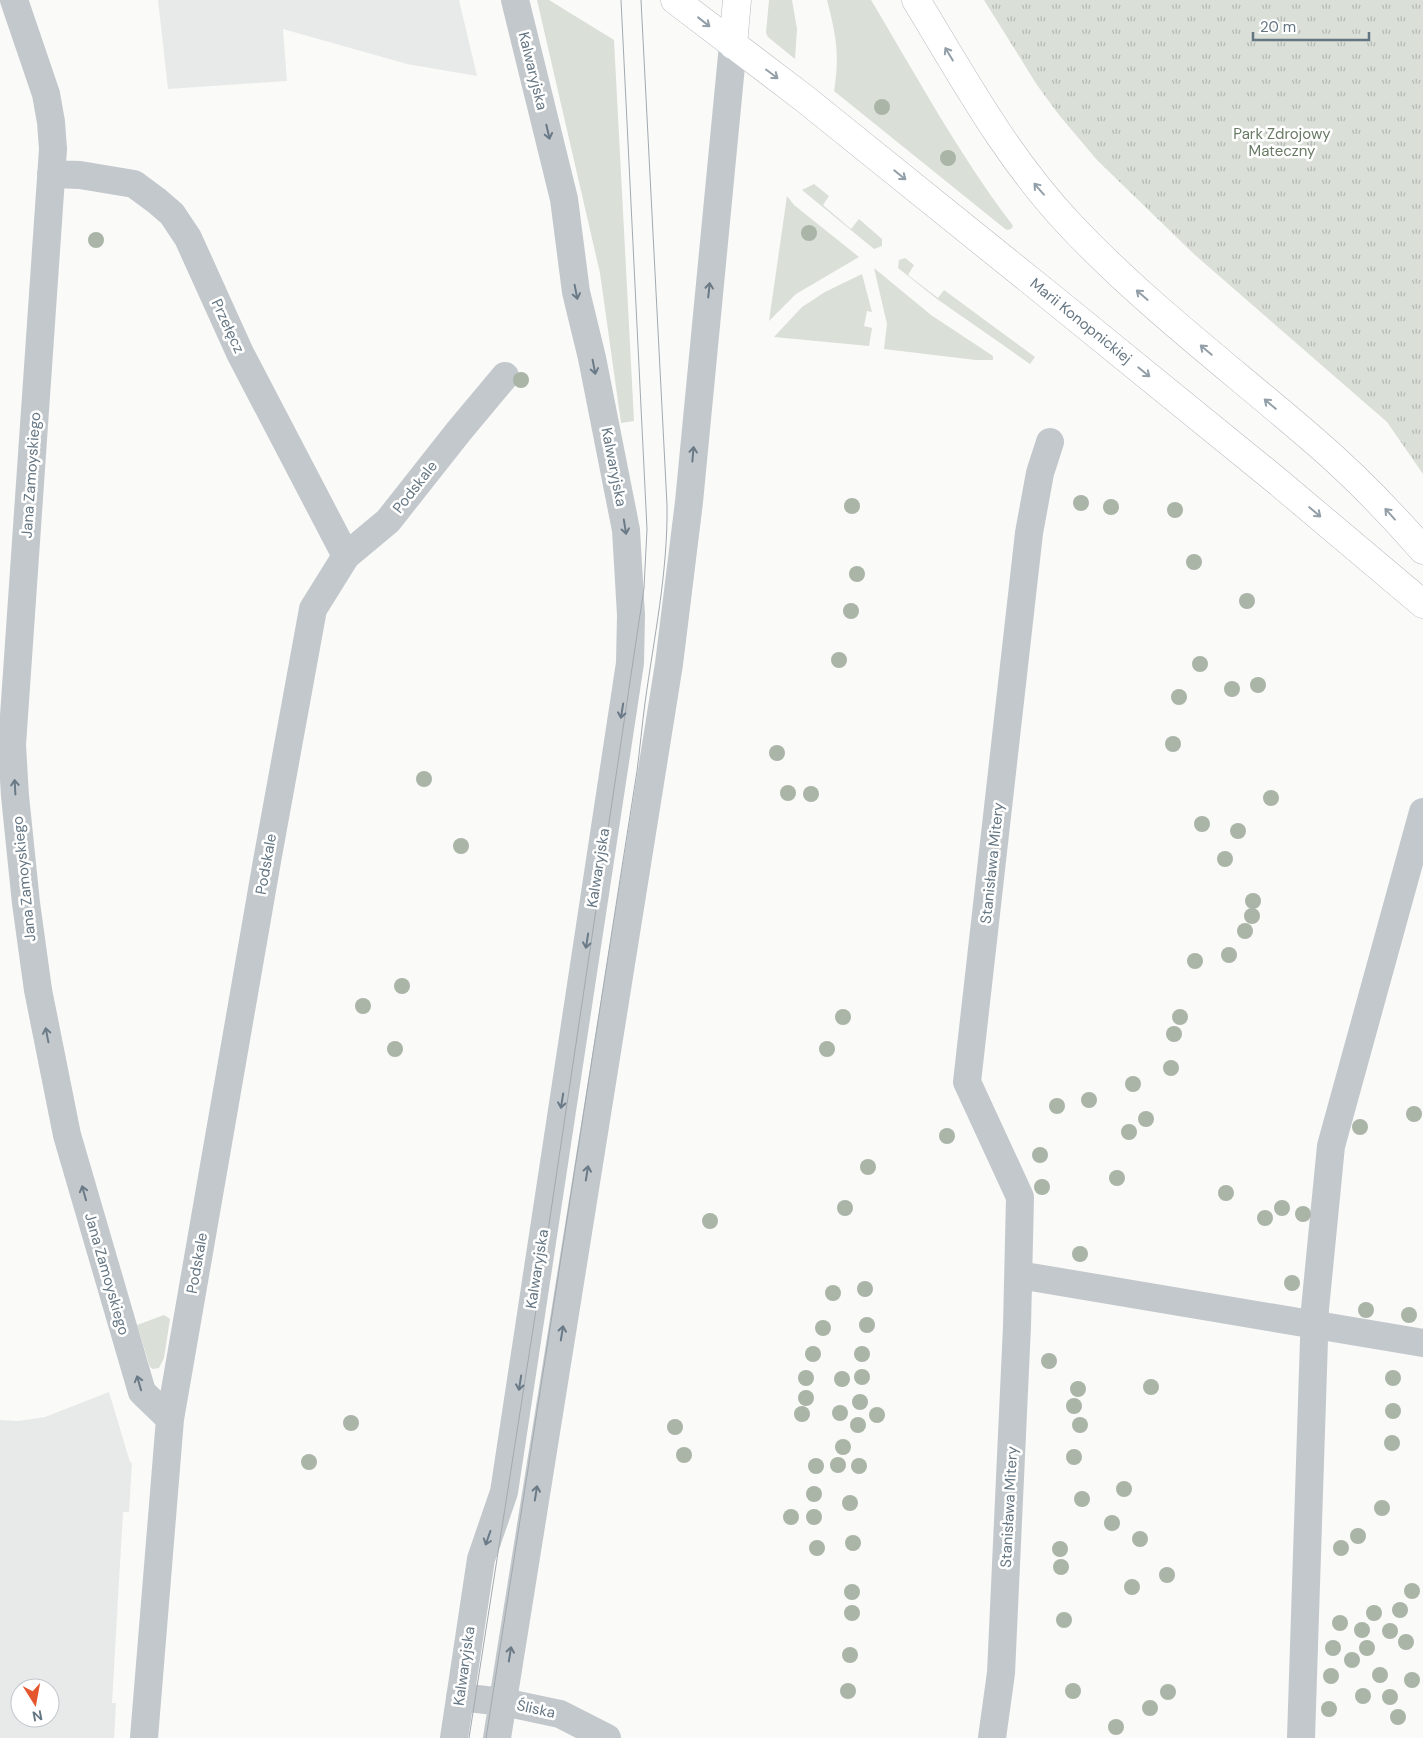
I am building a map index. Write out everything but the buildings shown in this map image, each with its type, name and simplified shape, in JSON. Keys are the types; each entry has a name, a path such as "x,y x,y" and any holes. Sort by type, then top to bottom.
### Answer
{"main road":[{"name":"Marii Konopnickiej","path":"676,0 805,99 1052,298 1270,475 1423,604"},
{"path":"733,45 737,0"},
{"path":"916,0 993,128 1032,181 1071,226 1131,286 1312,439 1385,507 1423,550"}],"street":[{"name":"Jana Zamoyskiego","path":"14,0 46,94 53,149 12,745 15,796 26,903 38,990 66,1135 142,1392 170,1419"},
{"name":"Kalwaryjska","path":"454,1738 481,1559 504,1492 630,663 631,615 626,530 592,358 576,292 564,199 515,0"},
{"path":"497,1738 669,664 689,502 733,45"},
{"name":"Przełęcz","path":"51,174 80,175 134,184 158,201 172,214 188,238 240,354 346,556"},
{"name":"Podskale","path":"170,1419 313,609 346,556 388,521 458,431 505,376"},
{"name":"Stanisława Mitery","path":"992,1738 1001,1673 1019,1275 1020,1197 967,1082 1029,533 1040,472 1050,442"},
{"path":"1301,1738 1314,1324 1331,1146 1423,812"},
{"path":"1019,1275 1423,1343"},
{"path":"144,1738 170,1419"},
{"name":"Śliska","path":"460,1696 502,1702 560,1714 607,1738"}],"shaded area":[{"path":"158,0 459,0 477,76 407,64 283,29 287,81 168,89"},
{"path":"109,1392 130,1462 132,1463 129,1512 123,1512 112,1703 116,1703 114,1738 0,1738 0,1420 18,1421 45,1417"}],"green space":[{"path":"537,0 549,0 614,40 634,421 621,423 600,273"},
{"path":"769,0 792,0 797,29 795,59 768,37 766,33"},
{"path":"827,0 871,0 955,141 1013,226 1011,229 1007,230 1004,228 834,91 837,55 833,24"},
{"name":"Park Zdrojowy Mateczny","path":"984,0 1423,0 1423,474 1387,422 1195,255 1097,160 1059,115 1037,85"},
{"path":"814,184 829,196 823,205 851,229 859,219 882,239 882,246 874,249 802,190"},
{"path":"787,196 794,205 859,257 796,294 769,321"},
{"path":"905,258 914,265 908,275 938,298 944,290 1035,357 1030,364 937,299 898,268 899,260"},
{"path":"874,268 931,315 993,356 993,360 976,360 884,349 887,324"},
{"path":"862,274 872,312 867,311 864,326 872,328 869,346 774,337 802,307 825,292"},
{"path":"164,1315 170,1319 164,1358 159,1368 153,1369 150,1367 137,1325"}],"tram line":[{"path":"469,1738 541,1278 644,588 647,529 621,0"},
{"path":"486,1738 637,771 665,555 667,505 641,0"}]}
